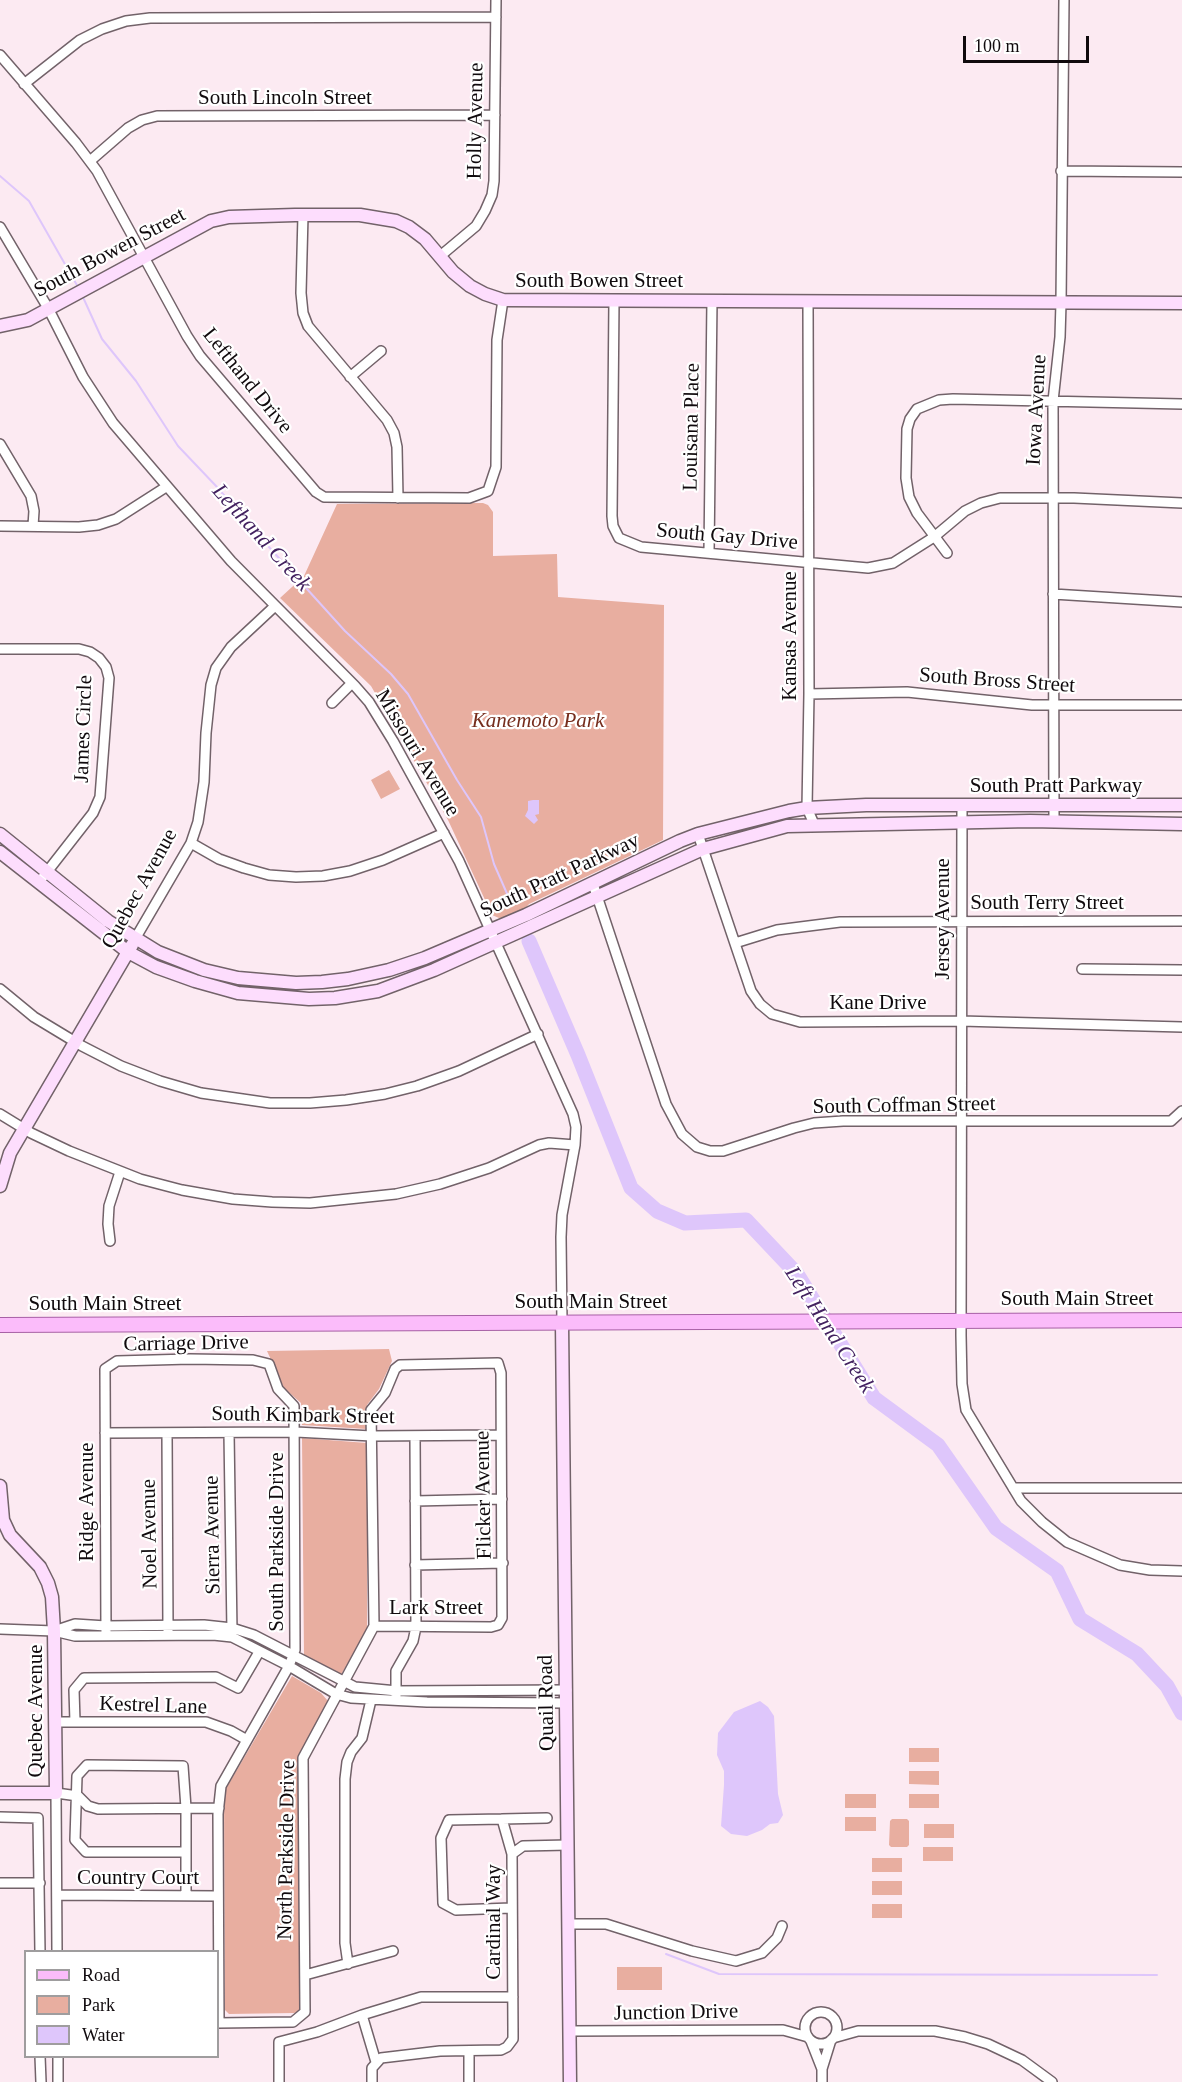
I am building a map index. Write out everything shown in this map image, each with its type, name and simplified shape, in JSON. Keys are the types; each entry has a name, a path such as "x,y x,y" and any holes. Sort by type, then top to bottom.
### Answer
{"main road":[{"name":"South Main Street","path":"0,1325 1182,1320"}],"street":[{"name":"Holly Avenue","path":"440,257 476,226 492,195 496,0"},
{"name":"Iowa Avenue","path":"1054,821 1053,401 1060,337 1064,0"},
{"path":"24,84 80,40 126,21 150,18 496,17"},
{"name":"Lefthand Drive","path":"0,55 90,161 186,336 200,356 316,492 328,497 469,498 488,491 496,467 497,340 503,300"},
{"name":"South Lincoln Street","path":"90,161 128,128 142,120 157,116 495,115"},
{"path":"1061,171 1182,172"},
{"path":"303,215 301,293 303,313 308,327 387,420 394,433 397,447 398,498"},
{"name":"South Bowen Street","path":"0,326 28,320 211,221 229,217 303,215 360,216 396,221 425,239 453,272 470,285 485,294 503,300 1182,303"},
{"name":"Missouri Avenue","path":"0,227 48,308 97,401 166,487 231,561 369,702 459,861 538,1034 573,1114 576,1127 575,1145 562,1215 562,1323"},
{"name":"South Gay Drive","path":"614,300 613,526 619,538 641,547 868,568 893,563 934,537 965,511 981,503 1000,498 1182,503"},
{"name":"Louisana Place","path":"709,553 712,300"},
{"name":"Kansas Avenue","path":"808,302 807,808 814,824"},
{"path":"350,377 381,351"},
{"path":"947,553 917,513 909,496 906,478 907,429 910,418 917,409 939,400 1182,404"},
{"path":"0,444 31,496 34,511 33,526"},
{"path":"0,526 98,525 116,519 166,487"},
{"path":"1053,594 1182,602"},
{"name":"Quebec Avenue","path":"0,1186 10,1153 23,1129 191,843 202,802 211,685 216,668 231,647 275,606"},
{"name":"James Circle","path":"0,649 79,649 99,658 106,667 109,678 100,796 93,813 39,884"},
{"path":"332,703 352,683"},
{"name":"South Bross Street","path":"809,694 907,692 1000,703 1053,706 1182,705"},
{"name":"South Pratt Parkway","path":"0,834 108,921 158,952 204,970 238,978 296,983 322,982 389,970 425,958 526,915 699,834 756,818 807,808 866,805 1182,806"},
{"name":"Jersey Avenue","path":"962,805 961,1320 962,1384 966,1410 1021,1501 1068,1543 1119,1565 1149,1570 1182,1571"},
{"name":"South Pratt Parkway","path":"0,852 128,952 166,971 238,993 309,999 335,998 378,991 434,970 703,849 787,826 1054,821 1182,824"},
{"path":"191,843 219,859 244,868 278,875 323,876 350,871 383,860 444,833"},
{"name":"Kane Drive","path":"699,834 752,991 760,1004 772,1014 800,1022 961,1021 1182,1027"},
{"name":"South Coffman Street","path":"592,884 666,1104 682,1134 697,1147 710,1151 723,1151 814,1124 843,1121 1171,1121 1182,1111"},
{"name":"South Terry Street","path":"735,943 777,930 816,924 962,921 1182,921"},
{"path":"1082,969 1182,970"},
{"path":"0,989 34,1017 121,1066 160,1082 201,1093 270,1102 310,1103 375,1096 417,1086 459,1071 538,1034"},
{"path":"0,1114 23,1129 120,1172 182,1190 272,1202 310,1203 396,1194 440,1184 489,1168 539,1145 549,1143 575,1145"},
{"path":"110,1241 109,1206 120,1172"},
{"name":"Quail Road","path":"562,1323 570,2082"},
{"name":"Carriage Drive","path":"105,1369 117,1361 252,1360 269,1364"},
{"name":"Flicker Avenue","path":"372,1436 371,1410 385,1393 395,1369 400,1365 498,1363 501,1373 503,1563 502,1618 498,1625"},
{"name":"South Parkside Drive","path":"269,1364 278,1389 294,1406 296,1432 294,1656"},
{"name":"Ridge Avenue","path":"105,1369 106,1631"},
{"name":"South Kimbark Street","path":"105,1433 296,1432 372,1436 500,1435"},
{"name":"Noel Avenue","path":"167,1433 168,1630"},
{"name":"Sierra Avenue","path":"229,1433 232,1632"},
{"path":"372,1436 374,1626"},
{"path":"396,1696 396,1671 413,1641 416,1627 415,1436"},
{"name":"Quebec Avenue","path":"0,1486 3,1520 10,1535 40,1567 52,1597 57,1950"},
{"path":"1013,1488 1182,1488"},
{"path":"415,1501 502,1499"},
{"path":"415,1565 503,1563"},
{"name":"Lark Street","path":"374,1626 492,1627 498,1625"},
{"name":"North Parkside Drive","path":"219,2023 293,2022 304,2012 303,1758 374,1626"},
{"path":"0,1629 54,1630 75,1636 106,1631 168,1630 213,1635 232,1632 254,1635 342,1682 396,1696 469,1702 567,1696"},
{"path":"232,1632 259,1652 336,1694 371,1700 470,1691 567,1696"},
{"path":"75,1722 74,1690 84,1678 216,1677 238,1688 259,1652"},
{"path":"218,1950 220,1786 294,1656"},
{"path":"469,1702 470,1691"},
{"path":"348,1964 345,1943 346,1762 362,1738 371,1700"},
{"name":"Kestrel Lane","path":"55,1722 181,1720 206,1722 231,1731 247,1740"},
{"path":"185,1852 86,1852 75,1840 77,1776 87,1765 183,1766 186,1808 186,1896"},
{"path":"0,1793 56,1793 78,1796 88,1806 98,1809 219,1808"},
{"path":"0,1817 38,1818 40,1950"},
{"path":"511,1908 456,1910 442,1903 441,1838 449,1820 547,1818"},
{"path":"502,1819 512,1854"},
{"name":"Cardinal Way","path":"468,2051 501,2050 507,2047 513,2039 512,1854 523,1846 568,1845"},
{"path":"0,1883 40,1883"},
{"name":"Country Court","path":"57,1895 218,1896"},
{"path":"568,1924 606,1924 692,1951 736,1961 762,1953 777,1938 782,1926"},
{"path":"304,1975 393,1951"},
{"path":"279,2082 279,2042 317,2032 421,1997 513,1997"},
{"path":"822,2068 806,2032 807,2021 810,2017 820,2012 858,2031"},
{"path":"362,2015 376,2061"},
{"path":"822,2082 822,2068 837,2029 834,2019"},
{"name":"Junction Drive","path":"783,2030 807,2021"},
{"name":"Junction Drive","path":"570,2031 783,2030 810,2039"},
{"path":"810,2039 821,2044 858,2031 935,2031 988,2044 1022,2060 1052,2082"},
{"path":"372,2082 372,2068 381,2058 468,2051 468,2082"},
{"path":"40,2058 41,2082"},
{"path":"58,2058 58,2082"}],"green space":[{"name":"Kanemoto Park","path":"483,503 488,505 493,512 493,556 557,554 558,597 664,605 663,840 529,904 524,910 510,917 499,918 492,915 448,820 371,686 280,598 304,576 337,504"},
{"path":"389,770 400,789 381,799 371,780"},
{"path":"389,1349 392,1361 379,1389 367,1405 367,1429 302,1425 301,1403 284,1388 267,1351"},
{"path":"302,1438 367,1443 367,1633 340,1676 304,1656"},
{"path":"292,1676 321,1693 328,1701 303,1748 300,1760 301,2007 299,2012 294,2013 229,2014 225,2010 224,1792"},
{"path":"909,1748 939,1748 939,1762 909,1762"},
{"path":"909,1771 939,1771 939,1785 909,1784"},
{"path":"845,1794 876,1794 876,1808 845,1808"},
{"path":"909,1794 939,1794 939,1808 909,1808"},
{"path":"845,1817 876,1817 876,1831 845,1831"},
{"path":"892,1819 909,1821 909,1845 907,1847 889,1845"},
{"path":"924,1824 954,1824 954,1838 924,1838"},
{"path":"923,1847 953,1847 953,1861 923,1861"},
{"path":"872,1858 902,1858 902,1872 872,1872"},
{"path":"872,1881 902,1881 902,1895 872,1895"},
{"path":"872,1904 902,1904 902,1918 872,1918"},
{"path":"617,1967 662,1967 662,1990 617,1990"}],"water":[{"path":"539,800 539,814 535,815 538,820 534,824 525,816 528,801"},
{"path":"760,1701 774,1716 778,1794 783,1815 778,1823 770,1824 747,1836 731,1834 721,1826 724,1771 717,1755 718,1733 734,1712"}],"waterway":[{"name":"Lefthand Creek","path":"0,176 29,201 78,287"},
{"name":"Lefthand Creek","path":"82,295 102,339 136,381 178,446 345,631 391,674 408,694 481,817 494,864 512,905"},
{"name":"Left Hand Creek","path":"529,941 631,1188 657,1211 685,1223 746,1220 797,1274 874,1398 938,1445 996,1528 1057,1571 1080,1619 1137,1654 1167,1686 1182,1713"},
{"path":"666,1954 719,1974 1157,1975"}]}
